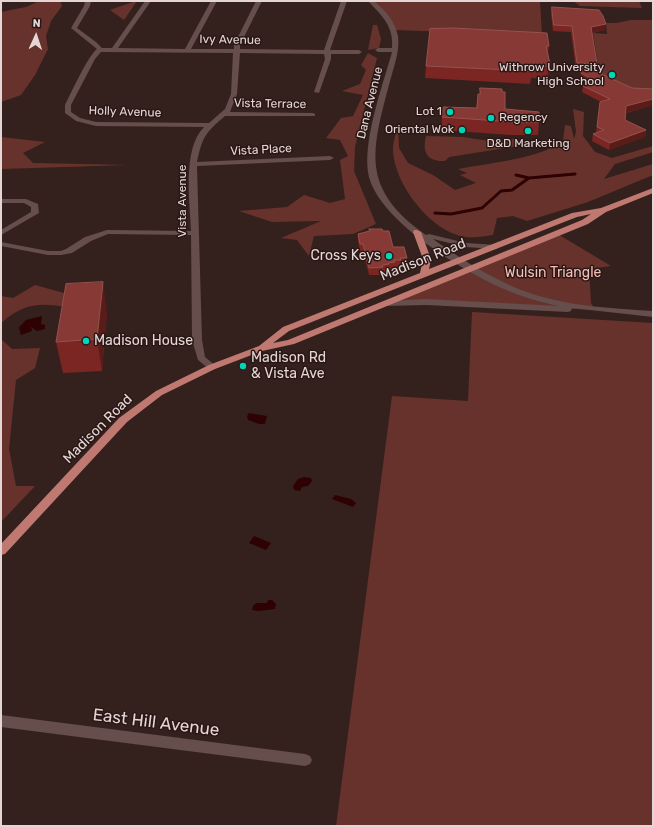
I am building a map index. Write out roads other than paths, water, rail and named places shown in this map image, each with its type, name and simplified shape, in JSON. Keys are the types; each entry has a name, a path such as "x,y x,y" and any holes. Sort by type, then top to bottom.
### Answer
{"main road":[{"name":"Madison Road","path":"259,349 286,329 556,222 575,215 603,210 653,190"},
{"name":"Madison Road","path":"1,551 135,410 174,384 212,367 259,349 291,342 473,269 585,222 603,210"},
{"path":"417,232 427,259 424,275"},
{"path":"357,316 400,290 458,267 459,261"}],"street":[{"path":"88,1 87,6 74,28 84,37 92,41 100,50"},
{"path":"114,50 148,1"},
{"path":"187,50 214,1"},
{"path":"225,114 234,94 237,45 259,1"},
{"name":"Dana Avenue","path":"371,1 387,15 391,22 395,36 395,50 371,150 373,175 384,199 403,220 417,232 473,269 520,292 595,310"},
{"path":"318,92 328,59 327,48 344,2 351,3"},
{"name":"Ivy Avenue","path":"100,50 359,52"},
{"name":"Holly Avenue","path":"100,50 96,52 68,105 68,113 73,118 96,124 209,125"},
{"path":"378,50 395,50"},
{"name":"Vista Avenue","path":"212,367 201,358 199,352 194,233 193,164 197,145 209,125 225,114"},
{"name":"Vista Terrace","path":"225,114 313,115"},
{"name":"Vista Place","path":"193,164 330,158"},
{"path":"1,201 26,201 35,206 35,213 1,233"},
{"path":"1,244 48,253 61,253 69,251 88,238 107,232 194,233"},
{"path":"417,232 444,241 466,245 494,247"},
{"path":"386,304 426,302 653,314"},
{"name":"East Hill Avenue","path":"1,721 305,760"}],"waterway":[{"path":"529,178 575,174"},
{"path":"516,175 529,178"},
{"path":"435,213 451,214 482,208 501,191 512,190 529,178"}],"place":[{"name":"Withrow University High School","path":"612,75"},
{"name":"Lot 1","path":"450,112"},
{"name":"Regency","path":"491,118"},
{"name":"Oriental Wok","path":"462,130"},
{"name":"D&D Marketing","path":"528,131"},
{"name":"Cross Keys","path":"389,256"},
{"name":"Madison House","path":"86,341"},
{"name":"Madison Rd & Vista Ave","path":"243,366"}],"park label":[{"name":"Wulsin Triangle","path":"553,273"}]}
